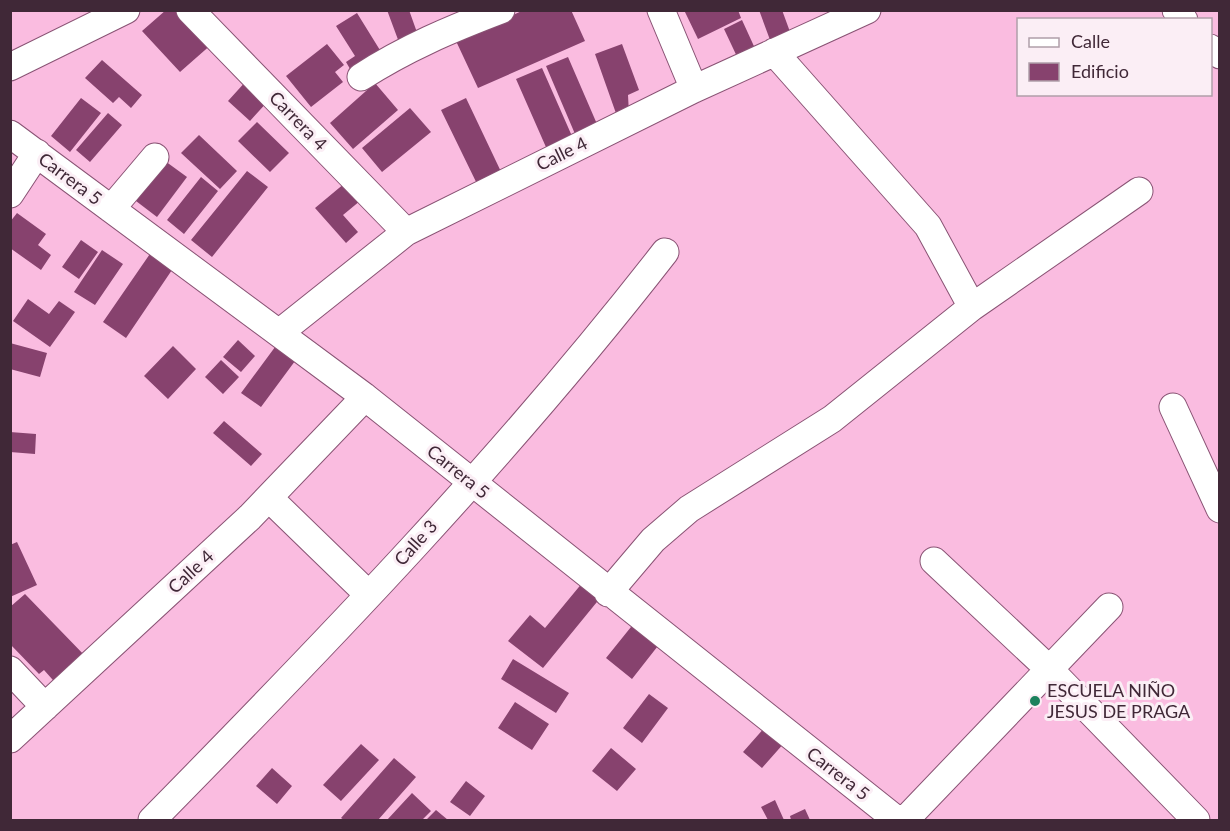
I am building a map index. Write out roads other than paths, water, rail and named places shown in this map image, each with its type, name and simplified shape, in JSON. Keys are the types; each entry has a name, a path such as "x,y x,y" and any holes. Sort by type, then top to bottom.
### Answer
{"street":[{"path":"10,67 126,10"},
{"name":"Carrera 4","path":"190,10 406,232"},
{"path":"361,77 432,36 501,10"},
{"path":"661,10 694,89"},
{"name":"Calle 4","path":"279,333 406,232 694,89 867,10"},
{"path":"774,52 928,226 972,307"},
{"name":"Carrera 5","path":"10,134 365,398 897,820"},
{"path":"10,194 37,153"},
{"path":"111,209 155,157"},
{"path":"608,593 653,540 689,509 832,419 972,307 1139,191"},
{"name":"Calle 3","path":"152,820 324,645 471,483 594,343 665,252"},
{"name":"Calle 4","path":"10,739 269,498 365,398"},
{"path":"1173,407 1220,509"},
{"path":"269,498 369,595"},
{"path":"934,561 1049,669 1196,820"},
{"path":"905,820 1109,607"},
{"path":"10,670 45,707"}],"place":[{"name":"ESCUELA NIÑO JESUS DE PRAGA","path":"1035,701"}]}
